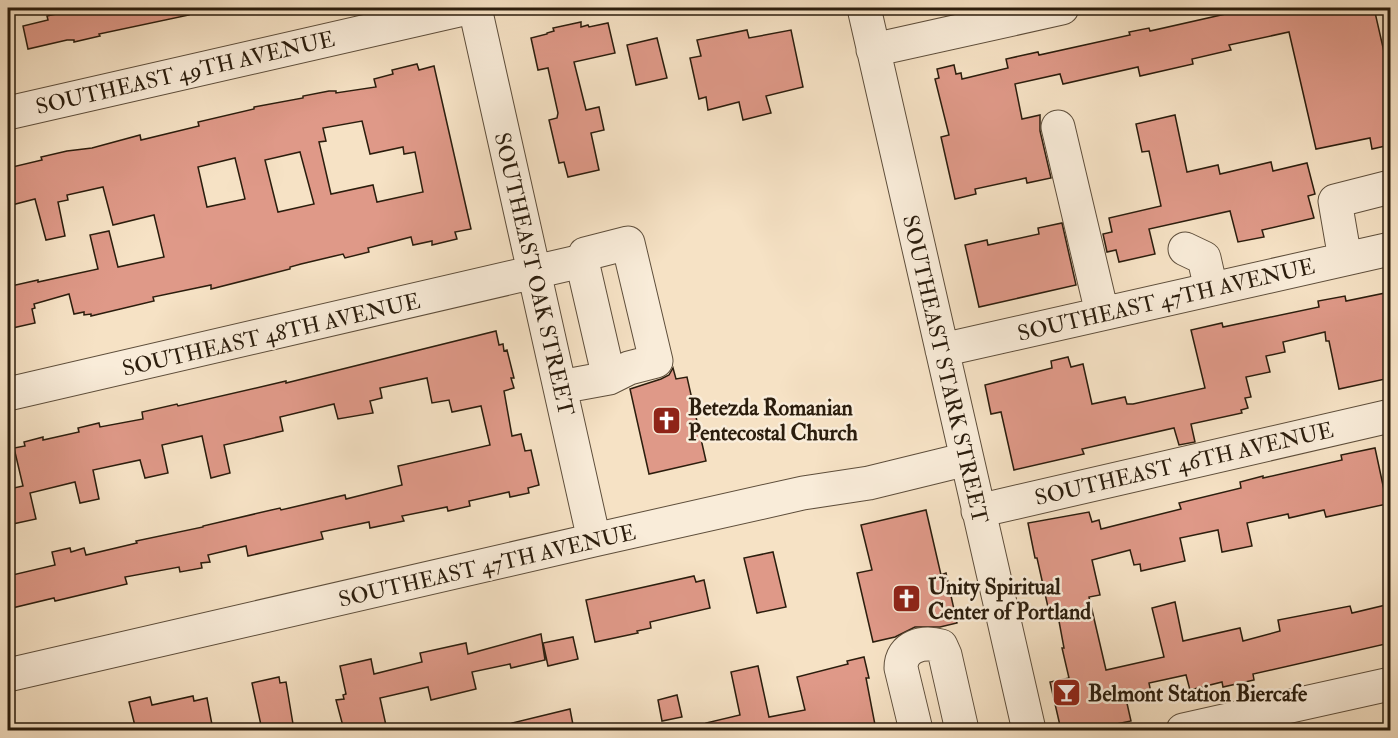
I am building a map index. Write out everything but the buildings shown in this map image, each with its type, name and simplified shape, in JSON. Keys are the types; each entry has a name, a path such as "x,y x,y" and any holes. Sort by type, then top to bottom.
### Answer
{"street":[{"name":"SOUTHEAST 49TH AVENUE","path":"8,113 468,8"},
{"name":"SOUTHEAST OAK STREET","path":"475,8 594,540"},
{"name":"SOUTHEAST STARK STREET","path":"864,8 1029,730"},
{"path":"873,50 1062,8"},
{"path":"1058,127 1102,313"},
{"path":"1345,259 1335,201 1390,187"},
{"name":"SOUTHEAST 48TH AVENUE","path":"8,394 535,273 582,261 585,254 628,243 656,361 629,368 609,378"},
{"path":"1185,249 1204,258 1211,289"},
{"name":"SOUTHEAST 47TH AVENUE","path":"942,350 1390,249"},
{"path":"560,387 609,378 582,261"},
{"name":"SOUTHEAST 46TH AVENUE","path":"978,511 1390,416"},
{"name":"SOUTHEAST 47TH AVENUE","path":"8,675 594,540 803,493 869,483 967,459"},
{"path":"916,730 901,668 901,659 910,648 931,643 941,646 945,655 962,730"},
{"path":"1183,730 1299,718 1390,684"}],"place":[{"name":"Betezda Romanian Pentecostal Church","path":"667,420"},
{"name":"Unity Spiritual Center of Portland","path":"907,599"},
{"name":"Belmont Station Biercafe","path":"1067,693"}]}
